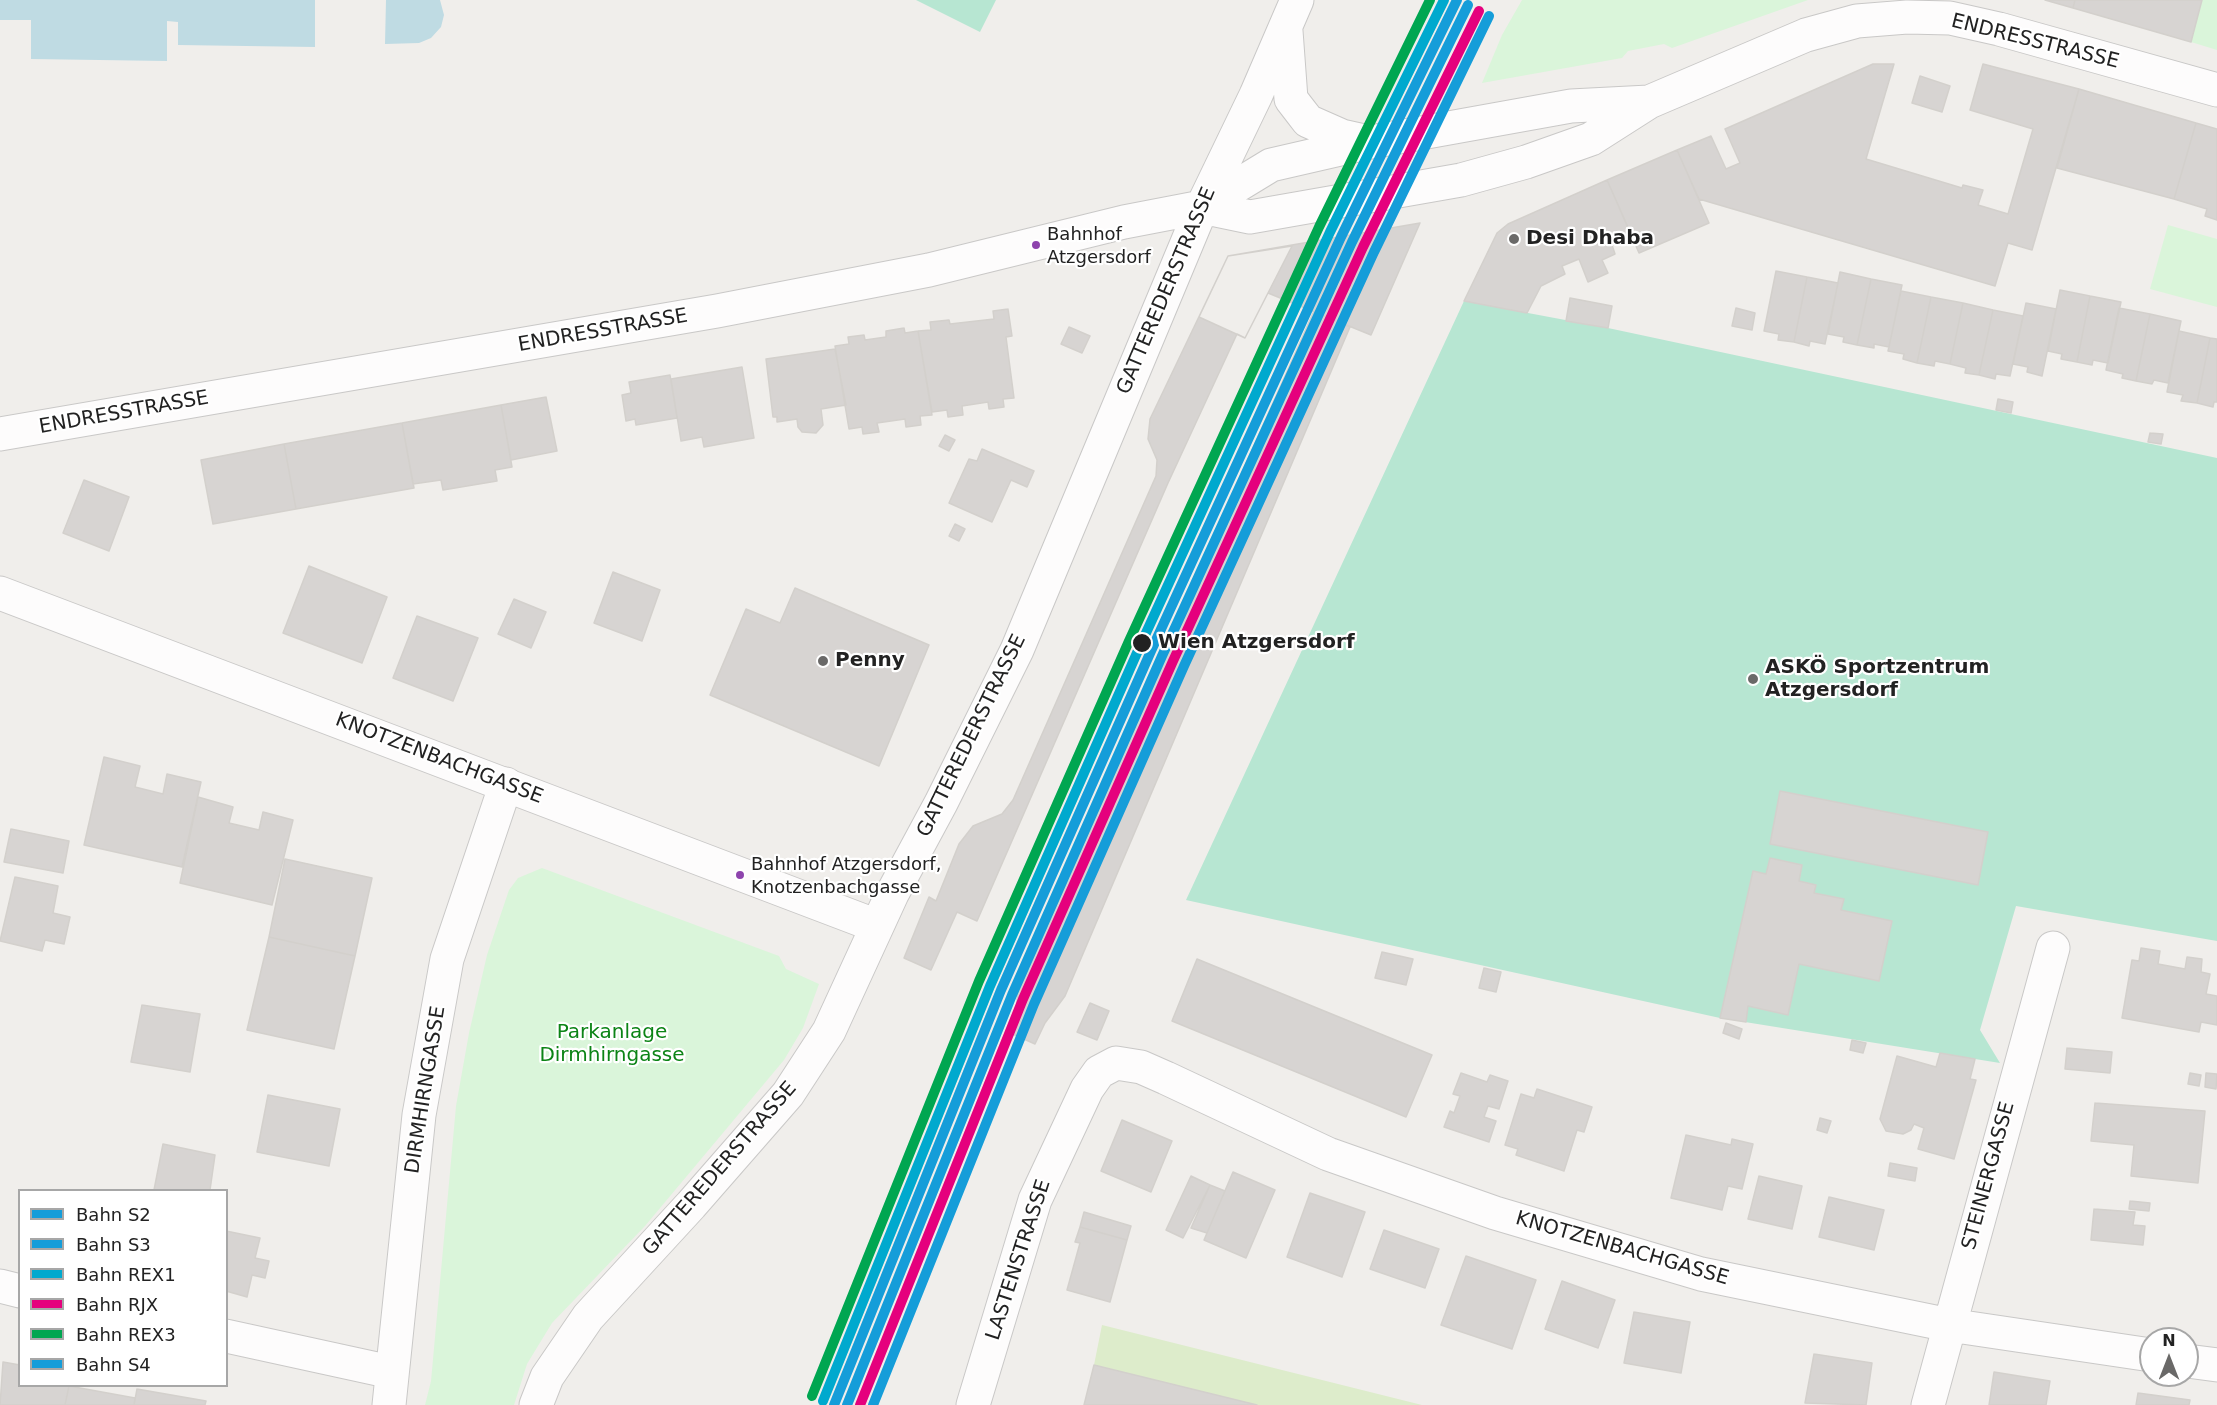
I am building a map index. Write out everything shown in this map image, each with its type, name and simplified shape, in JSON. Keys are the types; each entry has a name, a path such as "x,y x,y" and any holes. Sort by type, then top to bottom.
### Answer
{"street":[{"path":"1292,13 1291,99 1308,121 1342,136 1371,142"},
{"name":"GATTEREDERSTRASSE","path":"536,1405 547,1377 588,1317 691,1205 788,1094 829,1030 877,926 1017,650 1202,207 1292,13"},
{"name":"ENDRESSTRASSE","path":"1202,207 1250,217 1461,180 1526,162 1591,139 1649,102 1806,35 1857,21 1907,17 1950,18 1999,29 2217,90"},
{"name":"ENDRESSTRASSE","path":"0,434 717,311 929,270 1124,222 1202,207 1271,165 1371,142 1571,106 1649,102"},
{"name":"KNOTZENBACHGASSE","path":"0,593 877,926"},
{"name":"DIRMHIRNGASSE","path":"389,1405 419,1115 447,959 506,784"},
{"name":"STEINERGASSE","path":"1928,1405 2053,948"},
{"name":"KNOTZENBACHGASSE","path":"1116,1063 1141,1067 1328,1154 1495,1213 1701,1274 1949,1325 2139,1353"},
{"name":"LASTENSTRASSE","path":"973,1405 1035,1200 1087,1089 1099,1072 1116,1063"},
{"path":"0,1286 18,1290"},
{"path":"228,1336 391,1372"},
{"path":"2199,1363 2217,1365"}],"green space":[{"path":"916,0 996,0 980,32"},
{"path":"1522,0 1808,0 1672,48 1664,44 1628,51 1622,58 1482,83 1502,35"},
{"path":"2202,0 2217,0 2217,50 2191,42"},
{"path":"2168,225 2217,239 2217,307 2150,289"},
{"name":"ASKÖ Sportzentrum Atzgersdorf","path":"1464,301 1608,328 2217,458 2217,941 2016,906 1980,1030 2000,1063 1720,1018 1186,900"},
{"name":"Parkanlage Dirmhirngasse","path":"542,868 779,956 786,969 819,984 803,1028 784,1060 645,1226 552,1323 527,1364 514,1405 425,1405 431,1381 456,1106 469,1033 487,955 509,890 518,878"},
{"path":"1102,1325 1422,1405 1257,1405 1094,1365"}],"water":[{"path":"0,0 315,0 315,47 178,45 178,22 167,21 167,61 31,59 31,20 0,20"},
{"path":"386,0 440,0 444,15 441,27 431,38 419,43 385,44"}],"building":[{"path":"2045,0 2075,0 2073,8"},
{"path":"2075,0 2202,0 2191,42 2073,8"},
{"path":"1873,64 1894,64 1866,159 1962,188 1963,185 1983,190 1978,205 2008,214 2033,129 1970,110 1983,64 2079,89 2032,250 2008,243 1995,286 1699,199 1677,150 1711,136 1726,169 1740,163 1725,129"},
{"path":"1920,76 1950,86 1942,112 1912,103"},
{"path":"2079,89 2196,123 2174,199 2057,168"},
{"path":"2196,123 2217,129 2217,220 2205,216 2207,209 2174,199"},
{"path":"1677,150 1709,223 1639,253 1607,180"},
{"path":"1607,180 1632,236 1612,245 1615,254 1602,260 1608,273 1588,282 1579,259 1562,266 1565,274 1541,286 1527,313 1464,301 1497,233 1508,224"},
{"path":"1420,223 1371,335 1268,293 1245,338 1199,317 1228,256"},
{"path":"1292,246 1245,338 1237,334 1168,483 977,921 957,912 931,970 904,958 929,897 936,901 959,844 973,826 1002,814 1013,800 1156,476 1157,460 1148,439 1150,419 1228,256"},
{"path":"1776,271 1807,277 1794,342 1778,340 1779,334 1764,331"},
{"path":"1840,272 1871,279 1857,345 1843,342 1844,337 1828,334"},
{"path":"1807,277 1838,283 1825,344 1810,341 1809,346 1794,342"},
{"path":"1871,279 1902,285 1889,347 1874,344 1874,348 1857,345"},
{"path":"2060,290 2090,296 2077,362 2061,359 2062,354 2048,351"},
{"path":"1901,291 1931,297 1917,363 1903,359 1904,354 1888,351"},
{"path":"2090,296 2121,302 2108,363 2093,360 2092,365 2077,362"},
{"path":"1931,297 1963,303 1950,364 1935,361 1934,366 1917,363"},
{"path":"1570,298 1612,306 1608,328 1566,321"},
{"path":"1963,303 1993,310 1979,375 1965,373 1966,368 1950,364"},
{"path":"2026,303 2056,309 2042,376 2027,372 2028,367 2013,364"},
{"path":"1736,308 1755,313 1752,330 1732,326"},
{"path":"2119,308 2150,314 2136,381 2122,378 2123,374 2106,370"},
{"path":"1008,309 1012,336 1006,337 1014,398 1003,399 1004,407 989,409 988,402 962,406 963,415 948,417 947,410 932,412 918,331 931,330 930,322 949,320 950,324 994,319 993,311"},
{"path":"1993,310 2023,316 2010,376 1996,374 1995,379 1979,375"},
{"path":"1314,311 1350,327 1065,996 1045,1023 1035,1044 1008,1032 1016,1014 1019,972"},
{"path":"2150,314 2181,321 2168,383 2154,380 2152,384 2136,381"},
{"path":"1069,327 1090,336 1082,353 1061,344"},
{"path":"904,328 905,333 918,331 932,415 920,416 921,425 906,427 905,419 877,423 879,432 863,434 862,427 849,429 835,346 849,344 848,337 864,335 865,340 886,337 886,331"},
{"path":"2179,331 2210,338 2197,403 2181,401 2183,395 2167,392"},
{"path":"2210,338 2217,339 2217,402 2214,402 2213,407 2197,403"},
{"path":"835,349 846,405 821,409 823,425 816,433 802,432 798,427 797,419 777,422 777,417 773,417 766,359"},
{"path":"742,367 754,438 704,447 702,437 681,441 671,379"},
{"path":"670,375 677,418 636,425 635,419 626,421 622,395 631,393 629,382"},
{"path":"546,397 557,451 511,460 501,405"},
{"path":"1998,399 2013,402 2011,413 1996,410"},
{"path":"501,405 512,467 495,470 497,481 443,490 441,480 413,484 402,423"},
{"path":"402,423 414,488 296,509 284,444"},
{"path":"2150,433 2163,434 2161,444 2148,442"},
{"path":"945,435 955,440 949,451 939,446"},
{"path":"284,444 296,509 213,524 201,460"},
{"path":"982,449 1034,471 1027,487 1011,480 992,522 949,503 969,459 977,461"},
{"path":"84,480 129,497 109,551 63,533"},
{"path":"955,524 965,529 959,541 949,536"},
{"path":"309,566 387,597 362,663 283,633"},
{"path":"613,572 660,590 642,641 594,623"},
{"name":"Penny","path":"795,588 929,645 879,766 710,695 746,609 780,623"},
{"path":"514,599 546,612 531,648 498,634"},
{"path":"417,616 478,638 453,701 393,678"},
{"path":"104,757 140,766 135,787 163,794 167,774 201,782 182,867 84,845"},
{"path":"1780,791 1988,832 1978,885 1770,844"},
{"path":"198,797 233,807 229,823 259,830 263,812 293,820 272,905 180,883"},
{"path":"11,829 69,841 63,873 4,862"},
{"path":"1770,858 1802,865 1799,881 1816,885 1814,893 1844,899 1841,910 1892,921 1879,981 1799,964 1788,1015 1748,1006 1746,1022 1720,1018 1753,871 1766,874"},
{"path":"285,859 372,878 355,956 269,937"},
{"path":"15,877 58,886 53,913 70,917 64,944 45,940 42,951 0,941"},
{"path":"269,937 355,956 334,1049 247,1030"},
{"path":"2141,948 2160,951 2158,964 2185,969 2187,957 2202,959 2201,972 2210,974 2206,994 2217,996 2217,1025 2201,1022 2199,1032 2122,1018 2132,960 2139,961"},
{"path":"1382,952 1413,959 1406,985 1375,978"},
{"path":"1197,959 1432,1055 1406,1117 1172,1021"},
{"path":"1484,968 1501,972 1496,992 1479,988"},
{"path":"1090,1003 1109,1011 1097,1040 1077,1032"},
{"path":"142,1005 200,1014 190,1072 131,1062"},
{"path":"1726,1023 1742,1029 1739,1039 1723,1033"},
{"path":"1852,1040 1866,1043 1863,1053 1850,1050"},
{"path":"2067,1048 2112,1052 2110,1073 2065,1069"},
{"path":"1940,1053 1975,1059 1970,1079 1976,1080 1954,1159 1918,1149 1924,1128 1914,1124 1911,1130 1903,1134 1886,1131 1880,1119 1897,1056 1936,1067"},
{"path":"1461,1073 1487,1082 1490,1075 1508,1081 1499,1109 1488,1106 1484,1117 1496,1121 1489,1142 1444,1127 1450,1111 1454,1113 1460,1096 1453,1094"},
{"path":"2190,1073 2201,1075 2199,1086 2188,1084"},
{"path":"2206,1073 2217,1074 2216,1089 2205,1087"},
{"path":"1537,1089 1592,1107 1584,1132 1577,1130 1564,1171 1516,1155 1518,1149 1505,1145 1521,1094 1534,1098"},
{"path":"268,1095 340,1109 329,1166 257,1152"},
{"path":"2095,1103 2205,1111 2198,1183 2131,1176 2134,1145 2091,1141"},
{"path":"1820,1118 1831,1121 1827,1133 1817,1130"},
{"path":"1122,1120 1172,1141 1151,1192 1101,1171"},
{"path":"1686,1135 1731,1145 1732,1139 1753,1144 1742,1189 1728,1186 1722,1210 1671,1198"},
{"path":"163,1144 215,1155 210,1189 154,1189"},
{"path":"1890,1163 1917,1168 1915,1181 1888,1176"},
{"path":"1233,1172 1275,1190 1246,1258 1204,1240"},
{"path":"1191,1176 1210,1185 1183,1238 1166,1230"},
{"path":"1759,1176 1802,1186 1792,1229 1748,1219"},
{"path":"1210,1185 1225,1191 1207,1233 1191,1228"},
{"path":"1310,1193 1365,1212 1342,1277 1287,1257"},
{"path":"1829,1197 1884,1210 1874,1250 1819,1237"},
{"path":"2130,1201 2150,1203 2149,1211 2129,1209"},
{"path":"2094,1209 2135,1212 2133,1225 2145,1226 2143,1245 2091,1240"},
{"path":"1084,1212 1131,1226 1127,1240 1080,1227"},
{"path":"1080,1227 1127,1240 1110,1302 1067,1290 1080,1243 1075,1242"},
{"path":"1384,1230 1439,1249 1425,1288 1370,1269"},
{"path":"228,1231 260,1238 255,1258 269,1261 265,1278 252,1275 247,1297 228,1292"},
{"path":"1466,1256 1536,1280 1512,1349 1441,1325"},
{"path":"1562,1281 1615,1300 1598,1348 1545,1329"},
{"path":"1634,1312 1690,1322 1681,1373 1624,1363"},
{"path":"1814,1354 1872,1363 1866,1405 1805,1403"},
{"path":"3,1362 18,1365 18,1387 69,1387 65,1405 0,1405"},
{"path":"1094,1365 1257,1405 1084,1405"},
{"path":"1994,1372 2050,1381 2046,1405 1989,1405"},
{"path":"69,1387 135,1398 134,1405 65,1405"},
{"path":"137,1389 206,1401 205,1405 134,1405"},
{"path":"2138,1393 2190,1400 2189,1405 2136,1405"}],"rail line":[{"name":"REX3","path":"812,1396 979,981 1129,641 1319,227 1430,0"},
{"name":"REX1","path":"823,1401 990,986 1140,646 1330,232 1444,0"},
{"name":"S2","path":"834,1405 1001,990 1151,651 1341,237 1457,0"},
{"name":"S3","path":"847,1405 1012,995 1162,656 1352,242 1468,5"},
{"name":"RJX","path":"860,1405 1023,999 1173,661 1363,247 1479,11"},
{"name":"S4","path":"873,1405 1034,1004 1184,666 1374,252 1489,16"}],"place":[{"name":"Desi Dhaba","path":"1514,239"},
{"name":"Bahnhof Atzgersdorf","path":"1036,245"},
{"name":"Wien Atzgersdorf","path":"1142,643"},
{"name":"Penny","path":"823,661"},
{"name":"ASKÖ Sportzentrum Atzgersdorf","path":"1753,679"},
{"name":"Bahnhof Atzgersdorf, Knotzenbachgasse","path":"740,875"}]}
